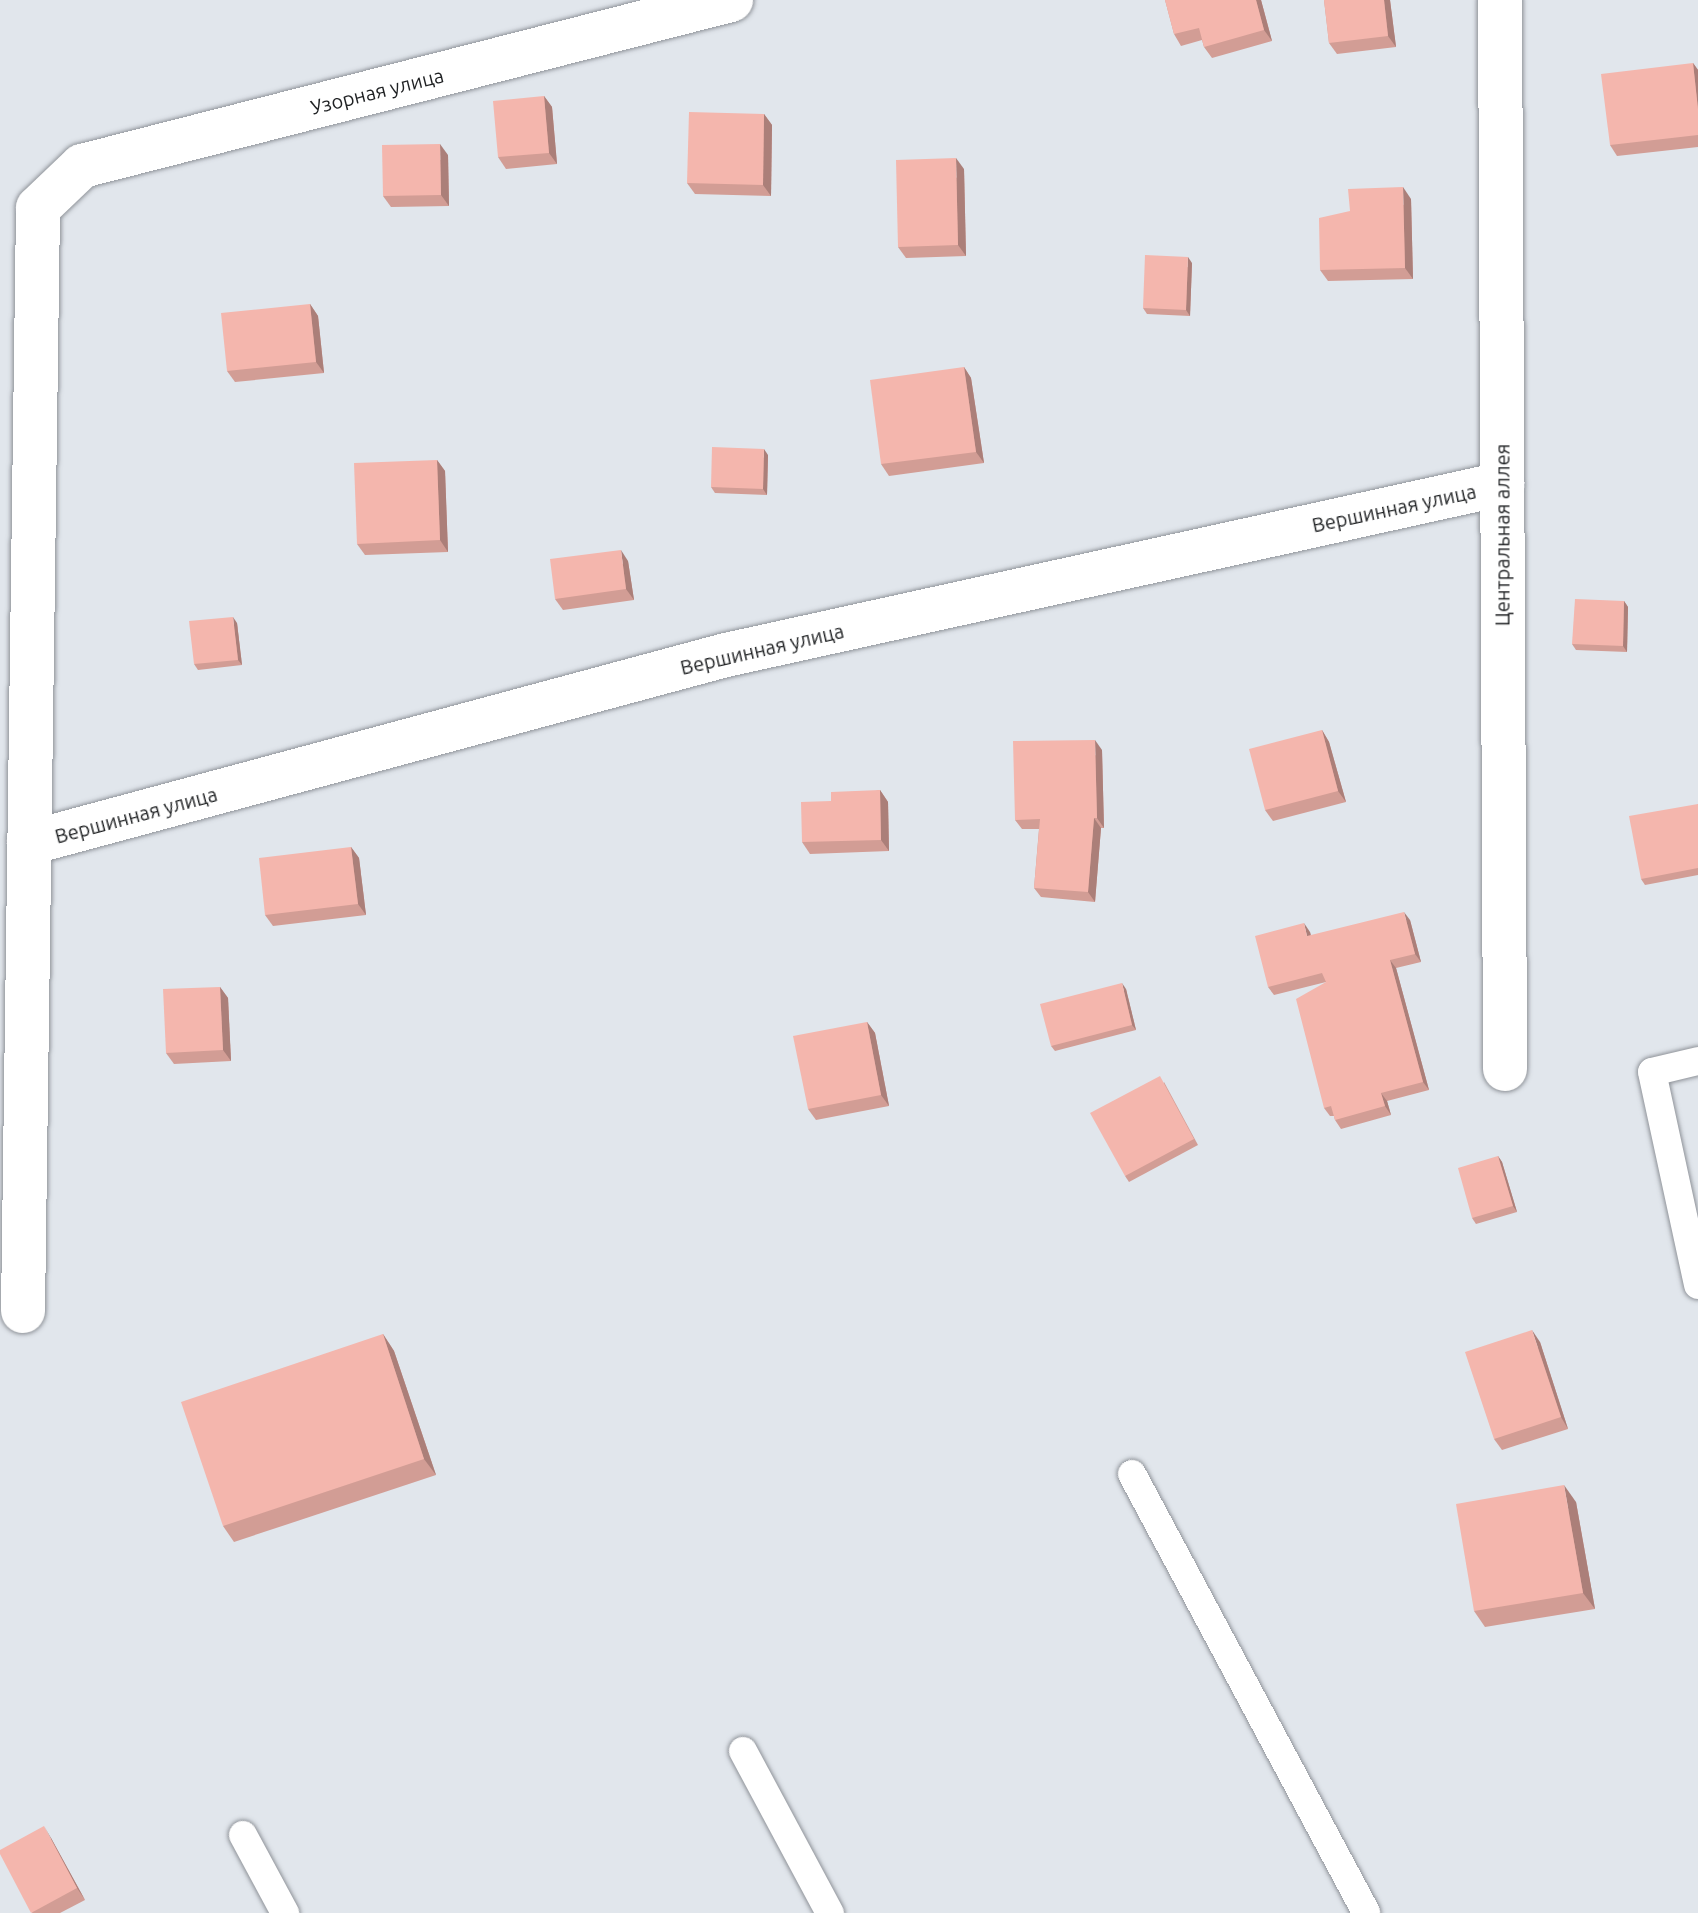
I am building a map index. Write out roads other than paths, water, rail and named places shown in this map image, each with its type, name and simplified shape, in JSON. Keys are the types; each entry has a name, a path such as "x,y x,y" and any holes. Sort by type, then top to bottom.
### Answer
{"street":[{"name":"Узорная улица","path":"29,843 38,208 82,166 731,0"},
{"name":"Центральная аллея","path":"1500,0 1505,1069"},
{"name":"Вершинная улица","path":"29,843 726,655 1502,484"},
{"path":"23,1311 29,843"}],"lane":[{"path":"1698,1061 1652,1072 1698,1285"},
{"path":"1132,1474 1366,1913"},
{"path":"743,1751 830,1913"},
{"path":"243,1835 285,1913"}]}
